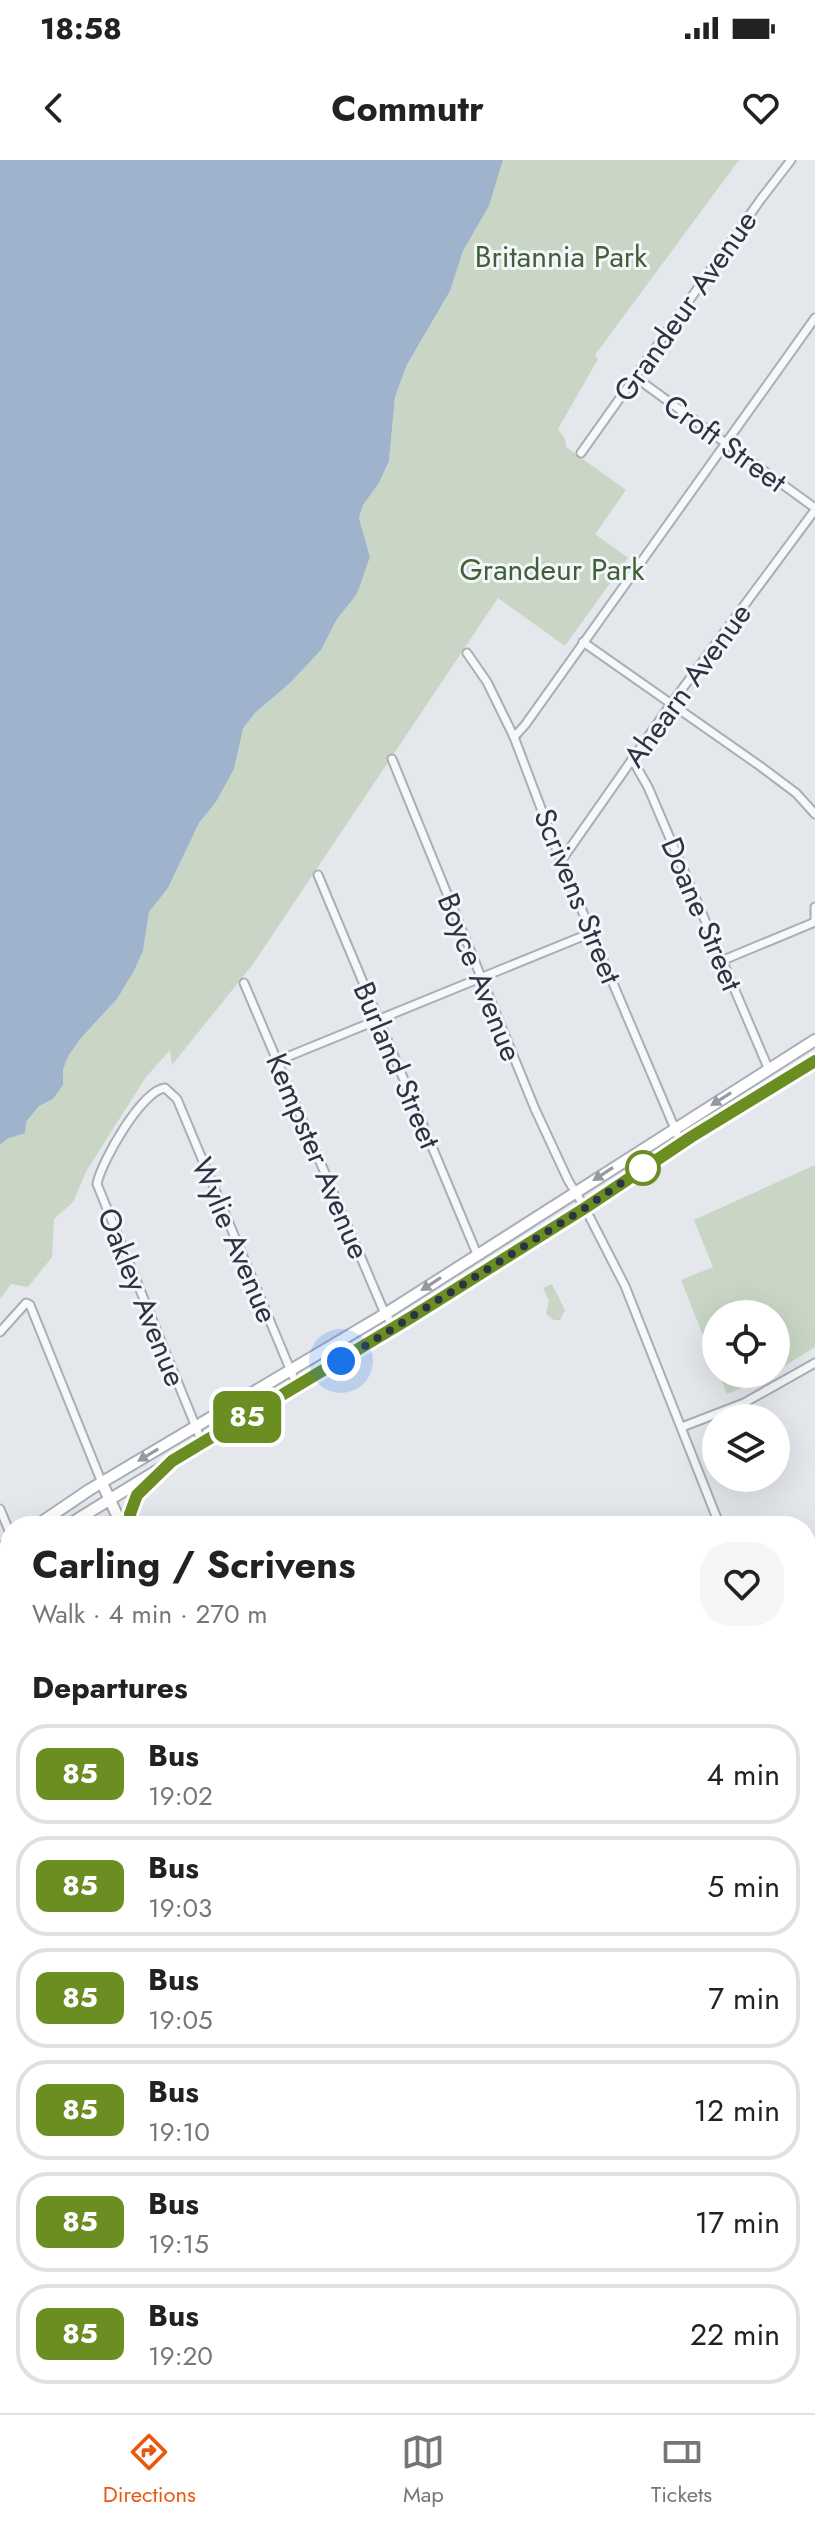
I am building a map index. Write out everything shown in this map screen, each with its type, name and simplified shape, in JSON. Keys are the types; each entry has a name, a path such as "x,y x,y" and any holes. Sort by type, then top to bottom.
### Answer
{"main road":[{"path":"51,1516 385,1314 815,1040"},
{"path":"83,1516 202,1442 298,1388 815,1061"},
{"path":"130,1516 137,1495 172,1461"},
{"path":"102,1483 116,1516"}],"street":[{"name":"Grandeur Avenue","path":"581,453 791,160"},
{"path":"514,737 815,318"},
{"name":"Croft Street","path":"635,377 815,509"},
{"name":"Ahearn Avenue","path":"561,861 671,704 815,509"},
{"path":"583,642 796,793 815,814"},
{"name":"Scrivens Street","path":"467,653 487,682 514,737 561,861 681,1143"},
{"name":"Boyce Avenue","path":"392,759 535,1109 625,1286 716,1516"},
{"name":"Doane Street","path":"632,759 648,787 769,1070"},
{"name":"Burland Street","path":"318,875 477,1254"},
{"path":"721,961 815,921 815,907"},
{"path":"277,1061 593,932"},
{"name":"Kempster Avenue","path":"244,983 385,1314 395,1327"},
{"name":"Oakley Avenue","path":"173,1093 165,1088 158,1089 144,1102 104,1162 97,1184 202,1442"},
{"name":"Wylie Avenue","path":"173,1093 298,1388"},
{"path":"0,1332 26,1303 33,1311 102,1483"},
{"path":"682,1427 744,1403 815,1363"}],"green space":[{"name":"Britannia Park","path":"503,160 739,160 595,355 598,359 558,429 566,447 626,490 595,534 628,558 565,646 498,598 253,964 172,1065 170,1050 146,1077 87,1170 73,1202 54,1219 52,1257 28,1287 11,1284 0,1299 0,1145 24,1133 26,1122 39,1106 53,1099 63,1085 63,1069 69,1055 117,999 134,971 143,951 149,912 168,888 199,823 216,802 234,769 243,730 255,713 291,682 321,650 337,619 357,594 370,557 359,518 363,505 379,483 389,461 395,397 407,366 450,291 463,251 489,206"},
{"path":"815,1165 815,1347 790,1362 790,1300 702,1300 702,1333 681,1280 713,1267 694,1220"},
{"path":"552,1284 565,1310 560,1320 546,1314 549,1301 543,1288"},
{"path":"725,1388 740,1388 727,1394"}],"water":[{"path":"0,160 503,160 489,206 463,251 450,291 407,365 395,397 389,461 379,483 363,505 359,518 370,557 357,594 337,619 321,650 291,682 255,713 243,729 234,769 216,802 199,823 168,888 149,912 143,951 134,971 117,999 69,1055 63,1069 63,1085 53,1099 39,1106 26,1122 25,1133 0,1145"}],"bus line":[{"name":"85","path":"130,1516 137,1495 172,1461 298,1388 815,1061"}],"route":[{"path":"341,1361 585,1208 643,1168"}],"park label":[{"name":"Grandeur Park","path":"552,569"}]}
